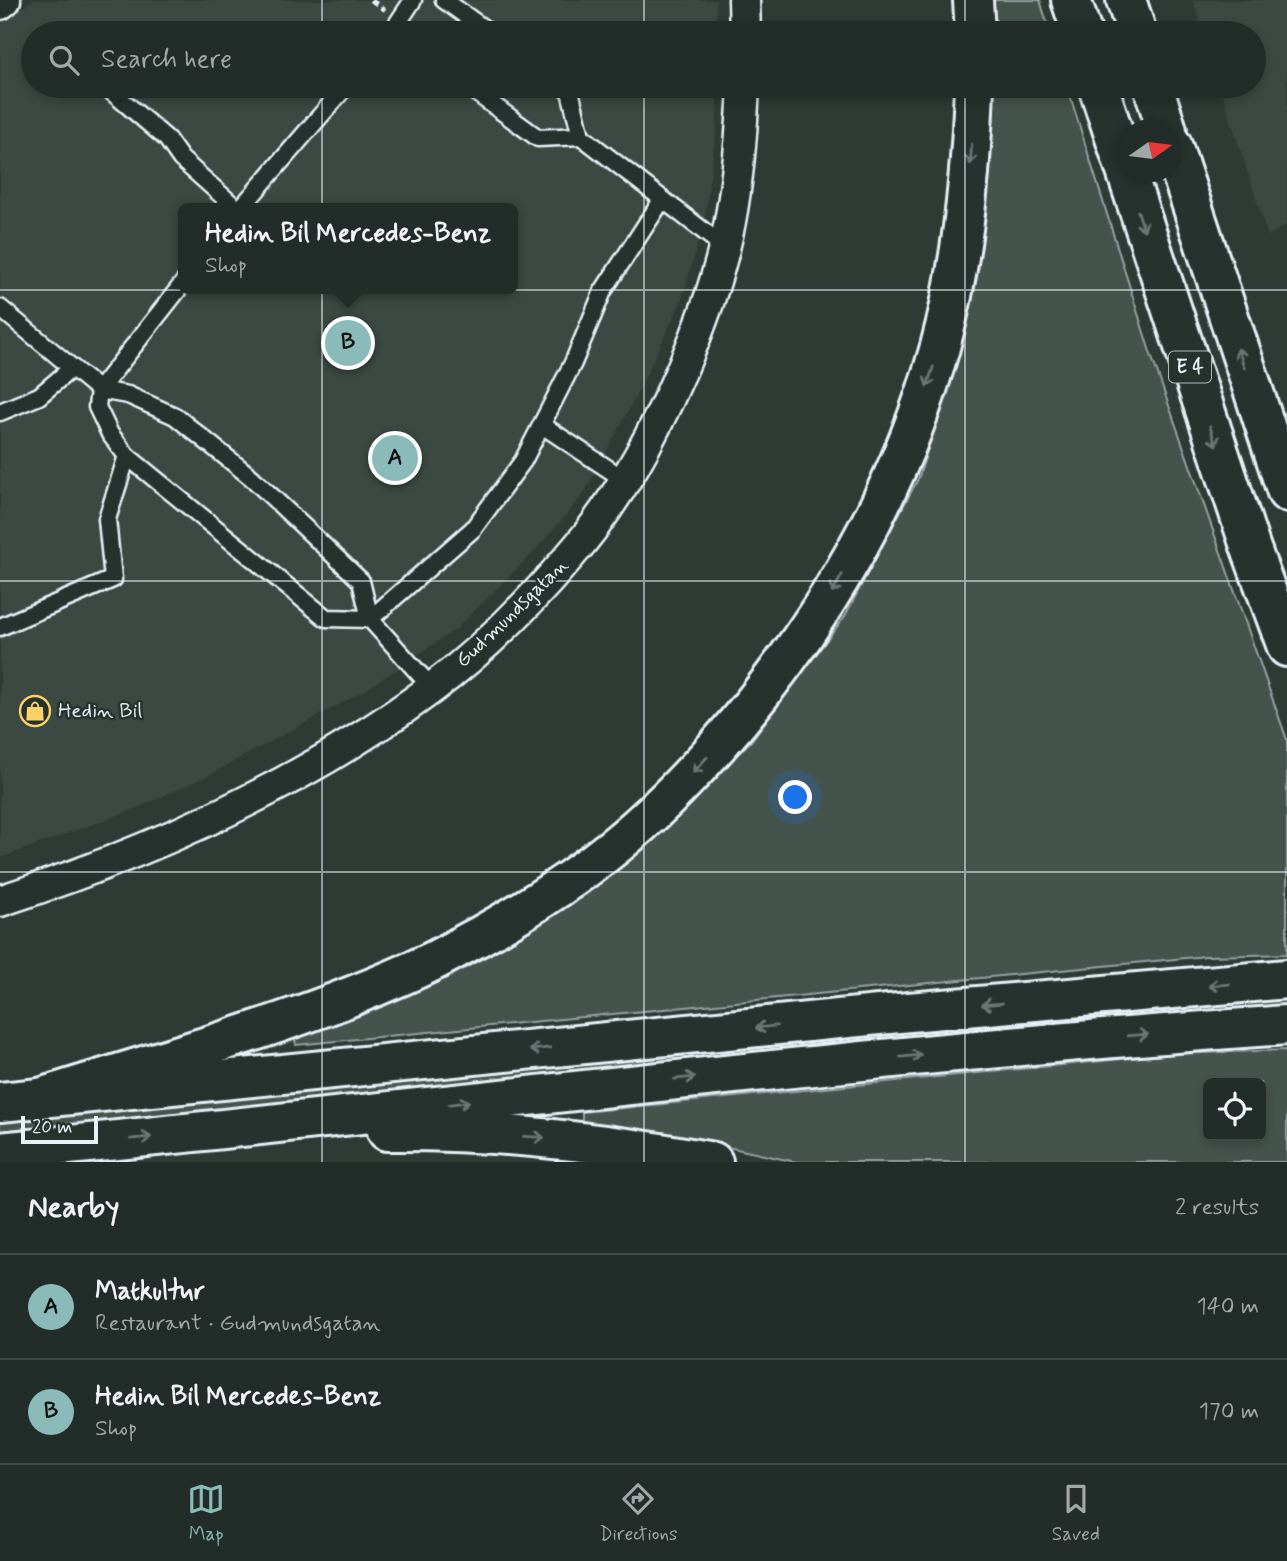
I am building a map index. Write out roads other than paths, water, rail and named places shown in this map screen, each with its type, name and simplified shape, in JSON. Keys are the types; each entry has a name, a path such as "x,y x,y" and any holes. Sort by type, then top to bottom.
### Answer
{"highway":[{"path":"973,0 974,21"},
{"path":"1072,0 1078,21"},
{"path":"1126,0 1133,21"},
{"path":"40,1098 319,1009 427,965 526,911 617,845 685,782 756,702 817,619 867,531 908,443 940,345 960,250 972,152 974,98"},
{"name":"E 4","path":"1102,98 1250,546 1287,647"},
{"path":"1157,98 1164,119"},
{"name":"E 4","path":"1182,178 1287,492"},
{"path":"0,1102 909,1012 1287,979"},
{"path":"0,1152 196,1133 571,1090 1112,1037 1287,1025"},
{"path":"196,1133 424,1131 557,1138 645,1149 713,1162"}],"street":[{"path":"0,4 5,0"},
{"path":"744,0 745,21"},
{"name":"Gudmundsgatan","path":"0,901 109,863 246,800 315,763 432,688 517,614 571,556 625,480 664,412 690,351 714,285 732,212 742,135 744,98"}],"lane":[{"path":"444,0 473,21"},
{"path":"399,21 407,3"},
{"path":"119,98 167,139 181,159 233,203"},
{"path":"243,203 335,98"},
{"path":"483,98 538,138 581,136"},
{"path":"572,98 581,136 723,246"},
{"path":"178,290 99,390 97,407 110,433 127,456 326,618 370,619 472,529 523,461 573,363 603,291 662,200"},
{"path":"0,308 99,390 128,395 175,416 251,477 361,581 370,619 432,688"},
{"path":"0,412 39,396 72,368"},
{"path":"542,425 625,480"},
{"path":"0,627 113,579 107,519 127,456"}],"place":[{"name":"Hedin Bil Mercedes-Benz","path":"348,343"},
{"name":"Matkultur","path":"395,458"},
{"name":"Hedin Bil","path":"35,711"}]}
